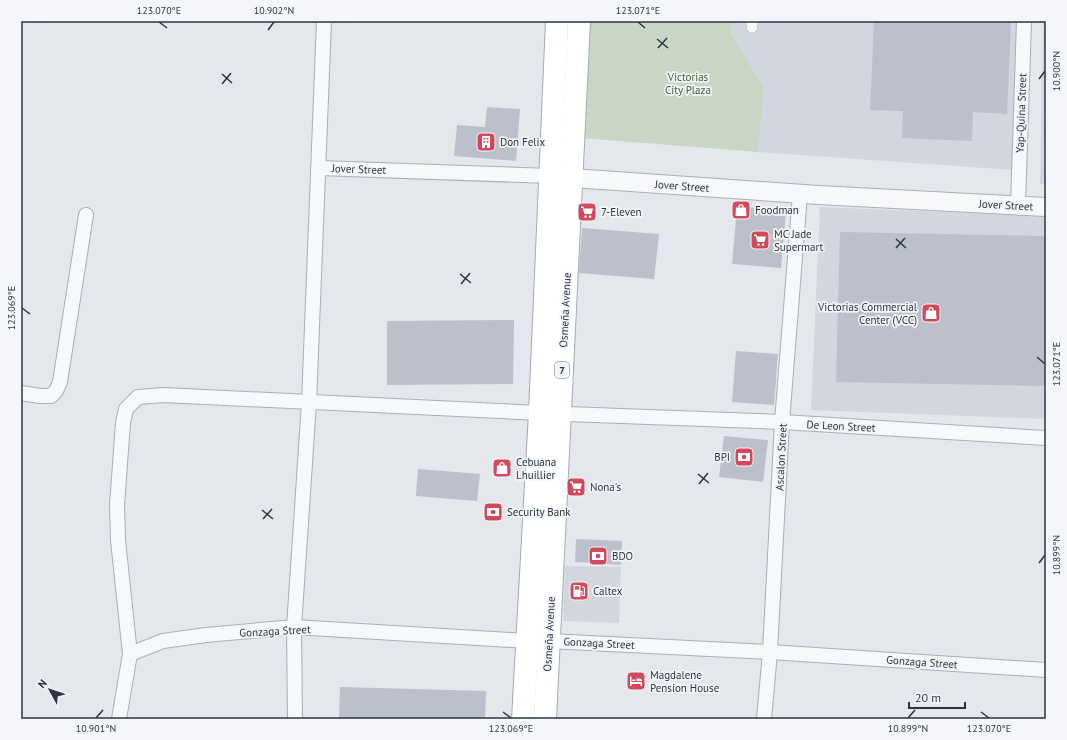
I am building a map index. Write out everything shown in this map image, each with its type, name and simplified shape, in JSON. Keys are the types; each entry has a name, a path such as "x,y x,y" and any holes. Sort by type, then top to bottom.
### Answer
{"main road":[{"name":"Osmeña Avenue","path":"550,413 550,176 557,21"},
{"name":"Osmeña Avenue","path":"523,719 538,641 550,413 571,178 579,21"},
{"name":"Osmeña Avenue","path":"538,641 545,719"}],"street":[{"path":"295,719 294,627 309,402 324,21"},
{"name":"Yap-Quina Street","path":"1018,206 1024,21"},
{"name":"Jover Street","path":"318,168 550,176 800,194 1046,207"},
{"name":"Ascalon Street","path":"764,719 770,652 782,422 800,194"},
{"path":"21,393 51,396 56,391 60,382 86,215"},
{"name":"De Leon Street","path":"118,719 130,654 118,540 117,505 123,423 126,409 138,397 164,395 782,422 1046,438"},
{"name":"Gonzaga Street","path":"130,654 163,641 206,635 294,627 770,652 1046,670"}],"shaded area":[{"path":"731,21 1018,21 1013,170 758,152 764,87 731,34"},
{"path":"1043,21 1046,21 1046,184 1040,184"},
{"name":"Victorias Commercial Center (VCC)","path":"820,207 1046,216 1046,419 811,410"},
{"path":"565,566 621,567 619,623 563,621"}],"green space":[{"name":"Victorias City Plaza","path":"588,21 731,21 731,34 764,87 758,152 582,138"}],"building":[{"path":"874,21 1011,21 1007,114 973,112 972,141 902,138 903,111 870,110"},
{"name":"Don Felix","path":"487,107 520,109 516,161 454,156 457,125 485,127"},
{"path":"737,206 786,211 781,268 732,264"},
{"path":"582,228 659,234 654,279 579,273"},
{"name":"Victorias Commercial Center (VCC)","path":"840,232 1046,236 1046,386 836,382"},
{"path":"514,320 513,384 387,385 387,321"},
{"path":"736,351 778,354 774,405 732,402"},
{"path":"724,436 768,440 763,482 719,477"},
{"path":"418,469 480,474 477,501 416,496"},
{"name":"BDO","path":"576,539 622,541 621,565 575,562"},
{"path":"340,687 486,691 485,719 339,719"}],"place":[{"name":"Don Felix","path":"486,142"},
{"name":"Foodman","path":"741,210"},
{"name":"7-Eleven","path":"587,212"},
{"name":"MC Jade Supermart","path":"760,240"},
{"name":"Victorias Commercial Center (VCC)","path":"931,313"},
{"name":"BPI","path":"744,457"},
{"name":"Cebuana Lhuillier","path":"502,468"},
{"name":"Nona's","path":"576,487"},
{"name":"Security Bank","path":"493,512"},
{"name":"BDO","path":"598,556"},
{"name":"Caltex","path":"579,591"},
{"name":"Magdalene Pension House","path":"636,681"}]}
